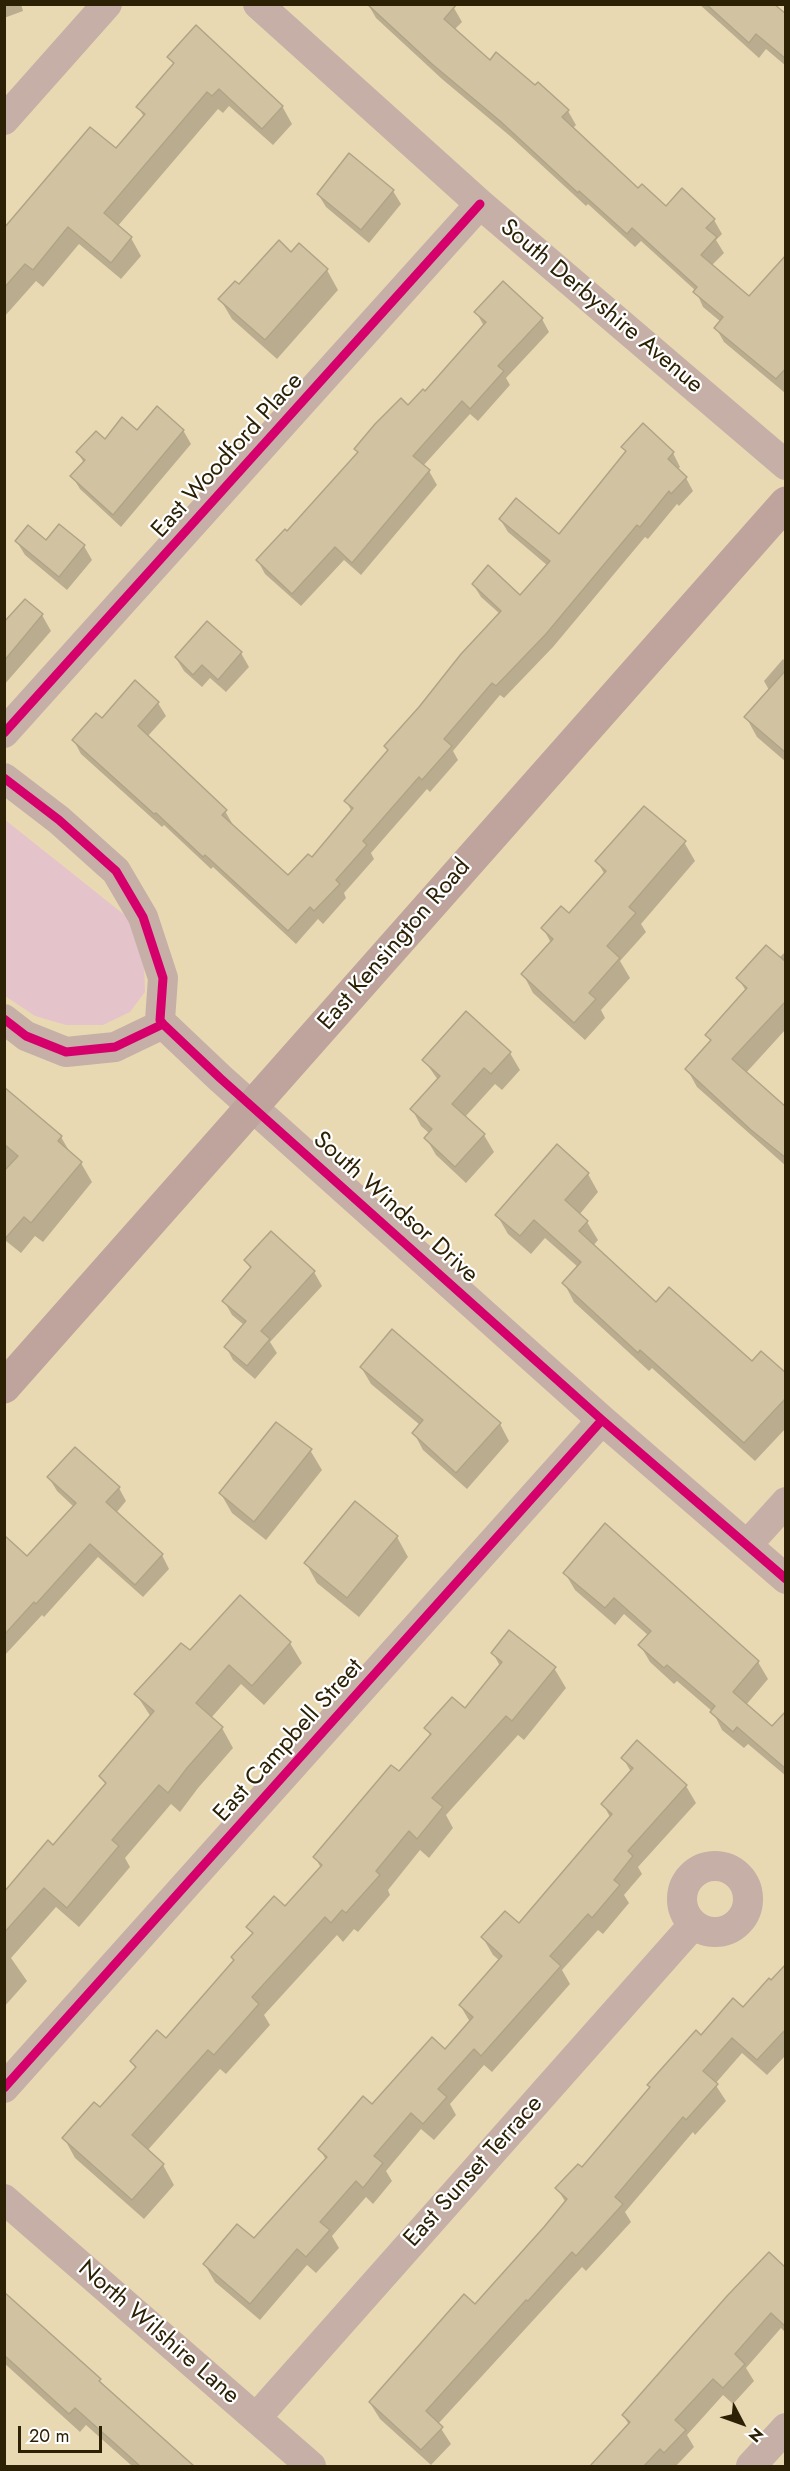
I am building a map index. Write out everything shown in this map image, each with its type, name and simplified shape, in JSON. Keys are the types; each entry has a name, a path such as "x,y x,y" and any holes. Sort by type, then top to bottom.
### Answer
{"main road":[{"name":"East Kensington Road","path":"4,1387 786,503"}],"street":[{"path":"4,120 107,4"},
{"name":"South Derbyshire Avenue","path":"258,4 480,204 786,465"},
{"name":"East Woodford Place","path":"4,733 480,204"},
{"path":"4,778 59,820 116,871 143,917 163,978 160,1020 163,1024 115,1047 66,1052 26,1036 4,1019"},
{"name":"South Windsor Drive","path":"163,1024 252,1107 602,1419 786,1579"},
{"name":"East Campbell Street","path":"4,2088 602,1419"},
{"path":"747,1545 786,1502"},
{"name":"East Sunset Terrace","path":"256,2418 693,1925"},
{"name":"North Wilshire Lane","path":"4,2199 311,2466"},
{"path":"752,2466 786,2428"}],"shaded area":[{"path":"4,819 136,924 144,960 145,992 130,1012 103,1025 66,1025 35,1016 5,996"}],"building":[{"path":"367,4 457,4 444,19 490,60 496,52 535,85 538,82 569,110 562,117 638,188 642,184 666,206 682,188 715,219 706,228 717,237 701,255 749,296 786,255 786,368 776,379 714,328 723,317 693,292 697,287 632,228 627,234 579,191 578,193"},
{"path":"706,4 774,4 786,14 786,59 756,34 749,43"},
{"path":"196,25 283,106 262,129 219,89 212,96 207,92 104,213 132,237 111,263 68,227 33,270 25,264 4,288 4,228 90,127 116,148 145,114 136,107 174,63 167,57"},
{"path":"349,153 394,190 361,230 317,194"},
{"path":"279,240 291,252 299,243 328,269 265,340 218,299 235,281 239,284"},
{"path":"503,281 543,318 498,366 504,371 470,409 462,401 413,456 430,470 352,563 335,547 292,594 256,560 285,529 287,531 358,452 354,449 401,398 408,405 423,389 425,391 486,322 474,312"},
{"path":"157,406 184,430 113,515 70,476 85,460 76,452 96,431 105,439 122,417 137,430"},
{"path":"643,423 674,452 668,459 687,477 671,494 669,491 640,527 637,525 546,634 496,686 492,683 444,739 452,746 422,780 419,777 363,841 367,845 336,880 340,884 314,911 310,907 288,931 205,855 203,857 72,740 96,713 102,718 135,680 159,702 138,726 227,810 222,815 288,875 308,854 312,857 353,808 344,801 388,750 384,746 419,707 461,654 501,611 472,584 488,565 520,595 550,561 499,519 516,498 559,534 626,451 621,447"},
{"path":"59,524 85,545 59,577 15,541 28,525 46,540"},
{"path":"25,599 43,614 4,661 4,622"},
{"path":"207,621 242,652 218,680 202,665 193,675 175,657"},
{"path":"786,670 786,753 744,717"},
{"path":"644,806 686,841 629,907 636,913 607,946 620,958 589,993 596,999 574,1023 521,974 553,939 541,928 561,906 569,913 606,871 595,861"},
{"path":"766,945 786,962 786,1001 732,1059 786,1107 786,1158 751,1130 685,1069 711,1040 705,1035 747,988 736,978"},
{"path":"466,1011 511,1052 491,1074 484,1068 452,1104 485,1134 455,1167 424,1138 432,1129 410,1109 440,1076 422,1060"},
{"path":"4,1087 62,1136 58,1141 82,1162 31,1223 24,1217 4,1240 4,1171 18,1156 4,1144"},
{"path":"557,1144 589,1173 565,1200 588,1221 579,1231 656,1302 669,1287 752,1361 761,1351 786,1373 786,1398 744,1443 640,1350 638,1353 562,1283 581,1262 534,1220 520,1236 495,1215"},
{"path":"271,1231 315,1271 261,1331 270,1339 247,1366 224,1347 246,1321 222,1301 251,1267 244,1260"},
{"path":"392,1329 501,1423 456,1473 412,1433 423,1420 360,1367"},
{"path":"276,1422 312,1449 254,1522 219,1493"},
{"path":"75,1447 120,1487 106,1502 163,1554 135,1585 90,1544 36,1604 34,1602 4,1635 4,1535 27,1556 76,1503 47,1477"},
{"path":"355,1501 398,1536 347,1598 304,1563"},
{"path":"605,1523 759,1661 733,1692 772,1726 786,1711 786,1769 737,1727 733,1732 710,1712 715,1706 667,1665 664,1668 638,1645 651,1631 614,1598 605,1608 563,1573"},
{"path":"240,1595 291,1642 252,1686 229,1665 196,1703 223,1727 168,1793 159,1785 112,1840 119,1846 67,1908 44,1888 4,1933 4,1892 48,1840 53,1845 106,1783 99,1776 154,1711 134,1694 181,1643 190,1650"},
{"path":"509,1630 556,1667 512,1721 506,1716 432,1798 443,1807 417,1839 409,1831 376,1871 380,1875 346,1913 342,1910 331,1923 325,1917 252,1997 259,2004 214,2055 208,2050 132,2135 164,2164 132,2200 62,2138 94,2102 100,2107 136,2067 130,2061 157,2030 166,2038 234,1960 231,1957 253,1933 246,1927 274,1896 285,1906 322,1865 313,1857 391,1765 399,1771 431,1734 424,1728 452,1697 465,1708 502,1662 491,1653"},
{"path":"637,1740 687,1785 628,1851 633,1856 614,1880 620,1885 592,1918 588,1914 550,1956 561,1966 481,2056 474,2049 438,2089 447,2097 423,2124 411,2113 374,2156 383,2163 363,2188 356,2181 320,2222 330,2230 306,2257 297,2249 250,2304 203,2264 237,2224 254,2238 327,2157 318,2149 363,2096 372,2104 432,2037 445,2049 473,2017 459,2005 502,1956 481,1937 505,1911 519,1923 612,1814 601,1804 633,1768 621,1758"},
{"path":"786,1964 786,2029 757,2060 732,2038 703,2071 718,2084 686,2120 683,2117 615,2197 623,2204 576,2256 572,2252 528,2301 526,2300 426,2411 443,2427 421,2450 369,2402 464,2294 475,2304 544,2227 567,2199 555,2188 578,2164 582,2167 650,2087 647,2085 696,2030 701,2035 733,1998 743,2007 769,1978 771,1980"},
{"path":"769,2252 786,2268 786,2327 771,2313 735,2354 745,2364 723,2388 713,2379 675,2420 686,2430 664,2453 660,2449 644,2466 590,2466 630,2422 622,2415"},
{"path":"4,2292 194,2466 140,2466 75,2408 69,2414 4,2355"}],"cycle path":[{"path":"4,733 480,204"},
{"path":"4,778 59,820 116,871 143,917 163,978 160,1020 163,1024 220,1078 602,1420 786,1579"},
{"path":"4,1019 26,1036 66,1052 115,1047 163,1024"},
{"path":"4,2088 602,1420"}]}
